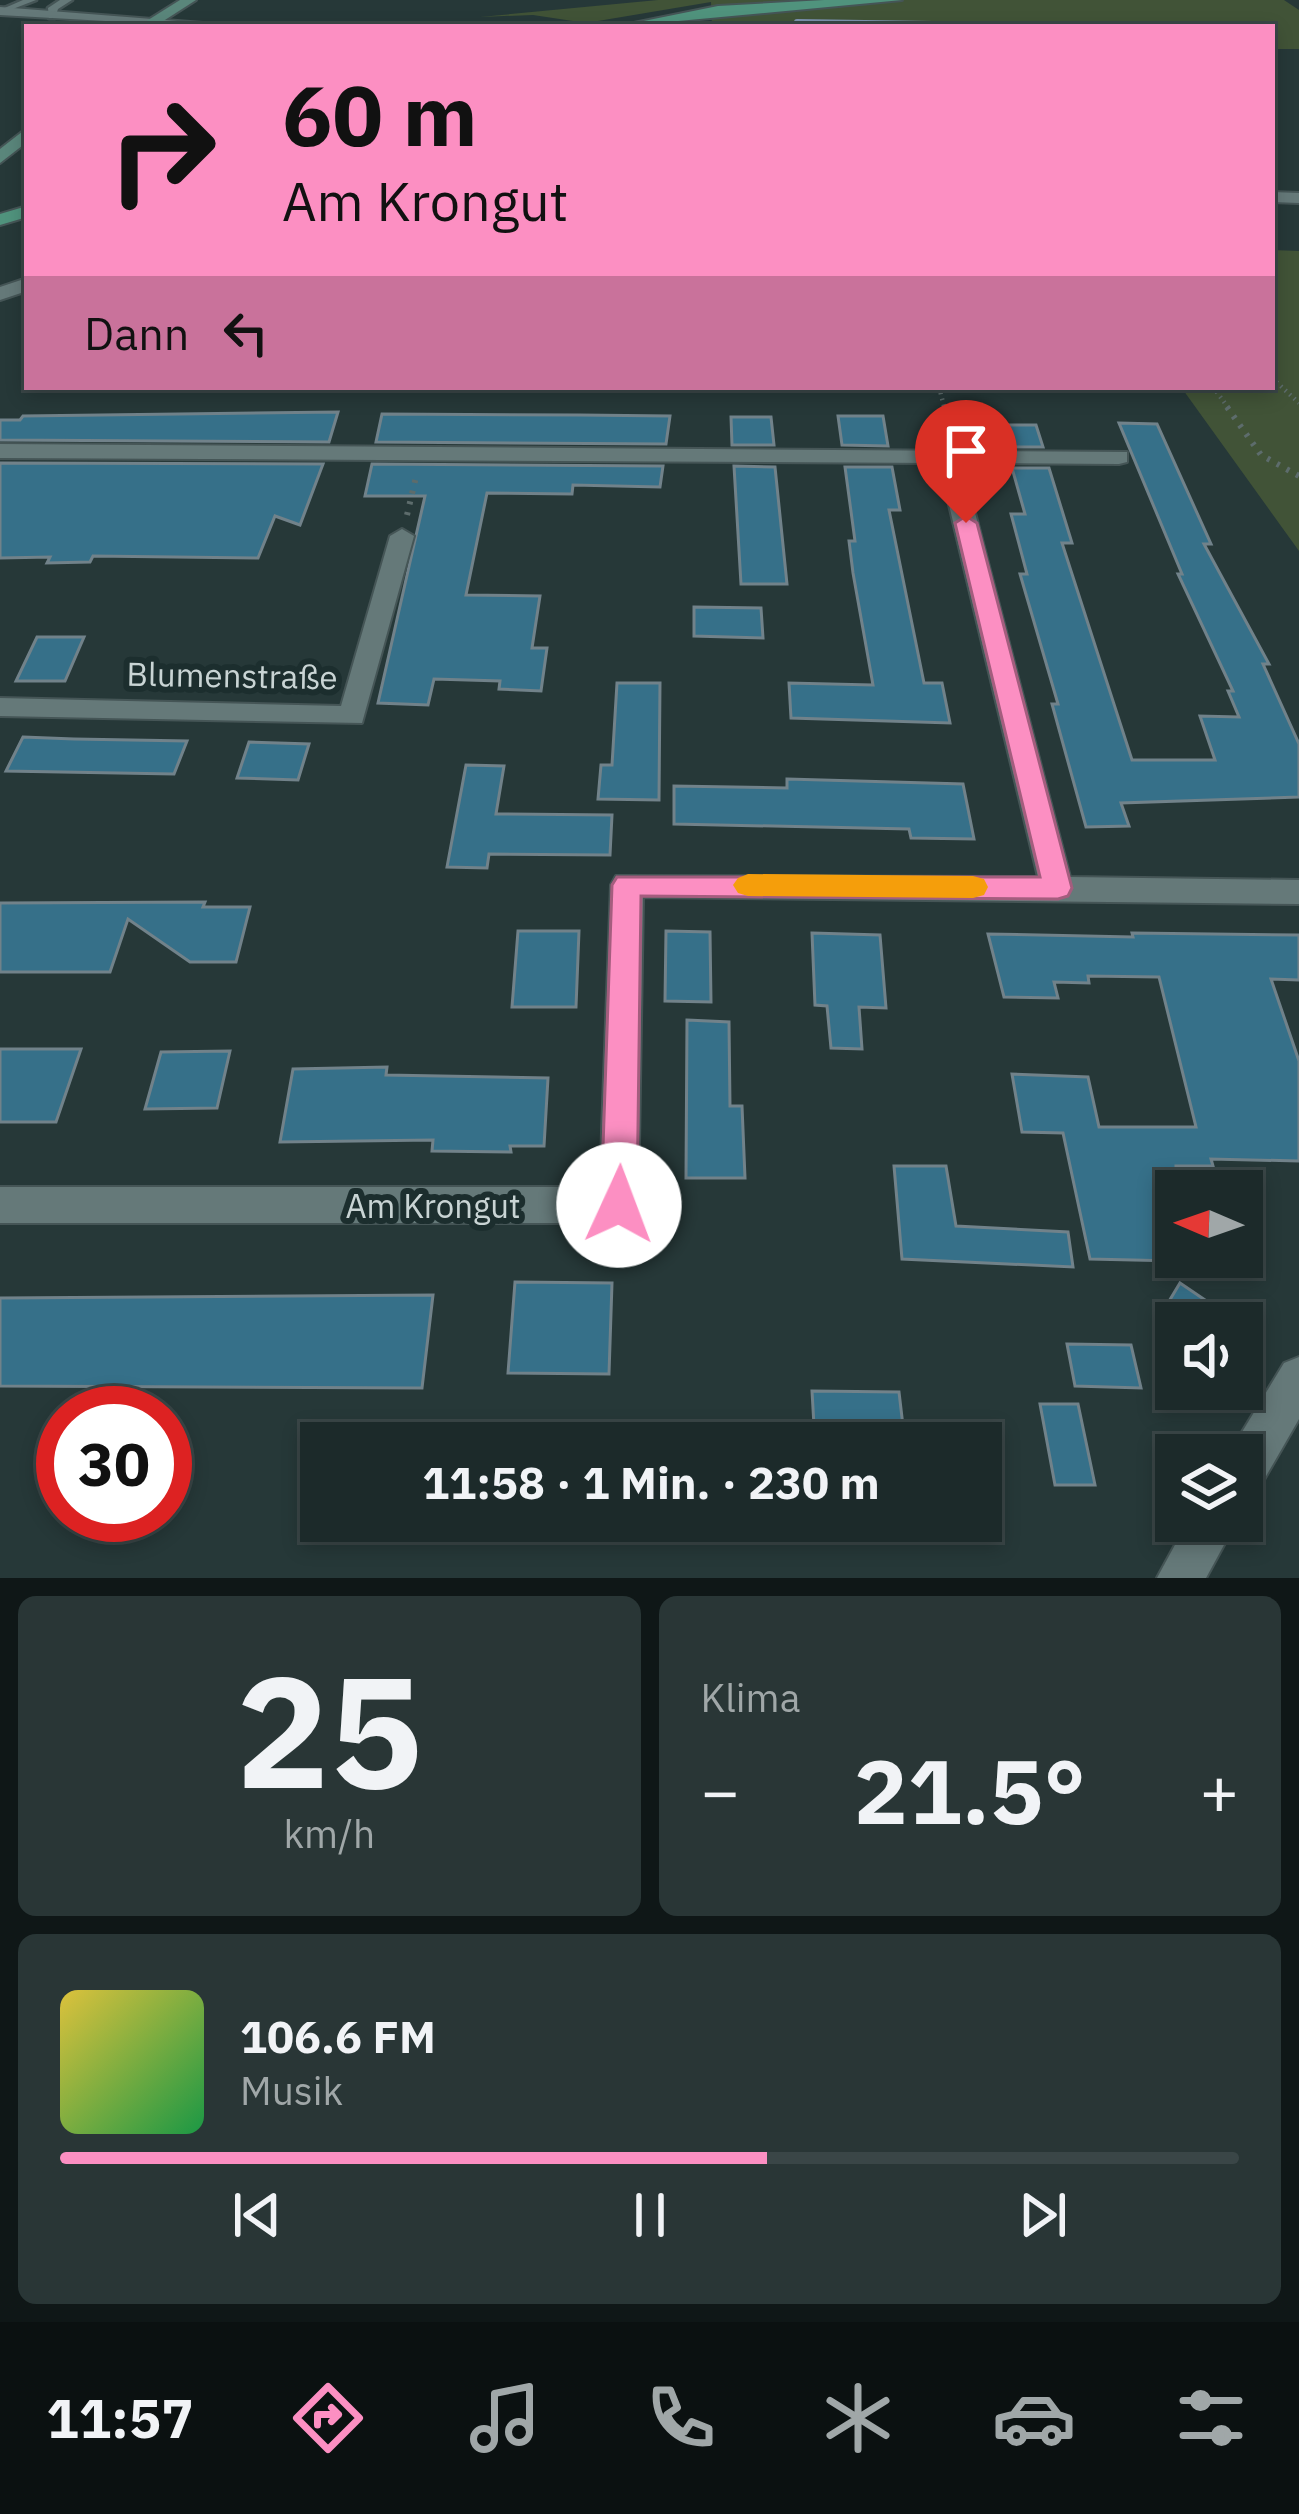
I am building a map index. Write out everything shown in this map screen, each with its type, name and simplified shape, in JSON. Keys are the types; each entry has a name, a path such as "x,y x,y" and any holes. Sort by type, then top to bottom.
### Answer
{"main road":[{"path":"638,24 718,10 895,0"}],"street":[{"path":"149,24 189,0"},
{"path":"4,20 52,16 136,24"},
{"path":"454,22 492,24"},
{"path":"0,158 24,136"},
{"path":"0,452 1119,457"},
{"path":"949,457 1058,888"},
{"name":"Blumenstraße","path":"0,706 352,716 402,533"},
{"name":"Am Krongut","path":"0,1204 619,1205 627,885 1299,892"},
{"path":"1263,1439 1299,1378"},
{"path":"1180,1578 1201,1542"}],"lane":[{"path":"4,20 32,0"},
{"path":"52,16 53,8 68,0"}],"path":[{"path":"1275,381 1299,403"},
{"path":"940,390 954,450 949,457"},
{"path":"1215,390 1261,455 1299,476"},
{"path":"402,533 420,459"}],"green space":[{"path":"658,0 1284,0 1299,10 1299,49 1275,49 1275,24 712,24 711,2 586,23 533,15 480,17"},
{"path":"1275,250 1299,251 1299,551 1183,390 1275,390"}],"building":[{"path":"338,412 329,442 0,440 0,420 23,416"},
{"path":"382,414 670,416 666,444 376,442"},
{"path":"838,416 883,416 888,446 842,445"},
{"path":"731,417 771,417 774,445 732,445"},
{"path":"1119,423 1157,424 1211,544 1204,544 1269,664 1263,664 1299,744 1299,797 1121,803 1129,826 1086,827 1052,704 1058,704 1020,574 1027,574 1011,514 1025,514 1012,468 1049,468 1072,543 1062,543 1132,760 1215,760 1200,716 1239,717 1228,691 1233,691 1178,574 1182,574"},
{"path":"1001,425 1036,425 1043,447 1007,447"},
{"path":"0,463 323,464 300,525 275,516 258,558 93,556 90,562 47,563 50,557 0,558"},
{"path":"372,464 663,466 660,487 573,485 572,494 487,493 466,595 540,596 532,648 547,648 541,691 499,689 500,681 434,679 428,705 378,703 425,496 365,496"},
{"path":"734,466 775,467 787,584 741,584"},
{"path":"845,467 892,467 900,510 889,510 924,683 942,683 950,723 791,718 789,683 873,685 853,573 849,541 855,541"},
{"path":"694,607 761,608 763,638 694,636"},
{"path":"37,637 84,637 65,681 16,681"},
{"path":"617,683 660,683 659,800 598,799 601,765 612,765"},
{"path":"23,737 187,741 174,774 6,771"},
{"path":"249,742 309,744 298,780 237,778"},
{"path":"466,765 504,766 496,814 612,815 610,855 489,854 487,868 447,867"},
{"path":"787,779 963,784 974,839 911,838 909,829 674,824 674,786 787,788"},
{"path":"205,902 203,907 250,907 236,962 190,962 128,919 110,972 0,972 0,903"},
{"path":"518,931 579,931 576,1007 512,1007"},
{"path":"666,931 710,932 711,1002 665,1001"},
{"path":"812,933 880,935 886,1008 859,1007 862,1049 831,1048 827,1006 815,1005"},
{"path":"1132,933 1299,935 1299,980 1271,979 1299,1061 1299,1161 1211,1159 1213,1166 1155,1170 1155,1261 1090,1259 1063,1133 1022,1132 1012,1074 1088,1077 1099,1127 1196,1127 1159,977 1088,976 1089,983 1054,982 1058,998 1004,997 988,934 1133,937"},
{"path":"687,1020 729,1022 730,1106 742,1106 745,1178 686,1178"},
{"path":"0,1049 81,1049 56,1122 0,1122"},
{"path":"230,1051 217,1108 145,1109 161,1052"},
{"path":"387,1067 386,1075 548,1078 544,1146 510,1146 511,1152 432,1151 433,1140 280,1142 293,1069"},
{"path":"894,1166 946,1166 956,1226 1068,1232 1073,1267 902,1259"},
{"path":"515,1282 612,1283 609,1374 508,1373"},
{"path":"1180,1283 1208,1302 1169,1302"},
{"path":"433,1295 422,1388 0,1386 0,1298"},
{"path":"1067,1344 1131,1345 1141,1388 1075,1386"},
{"path":"812,1391 899,1392 903,1422 814,1422"},
{"path":"1040,1404 1078,1404 1095,1485 1055,1485"}],"waterway":[{"path":"797,22 937,24"}],"slow traffic":[{"path":"748,885 973,887"}],"route":[{"path":"619,1205 627,885 1058,888 966,523"}]}
